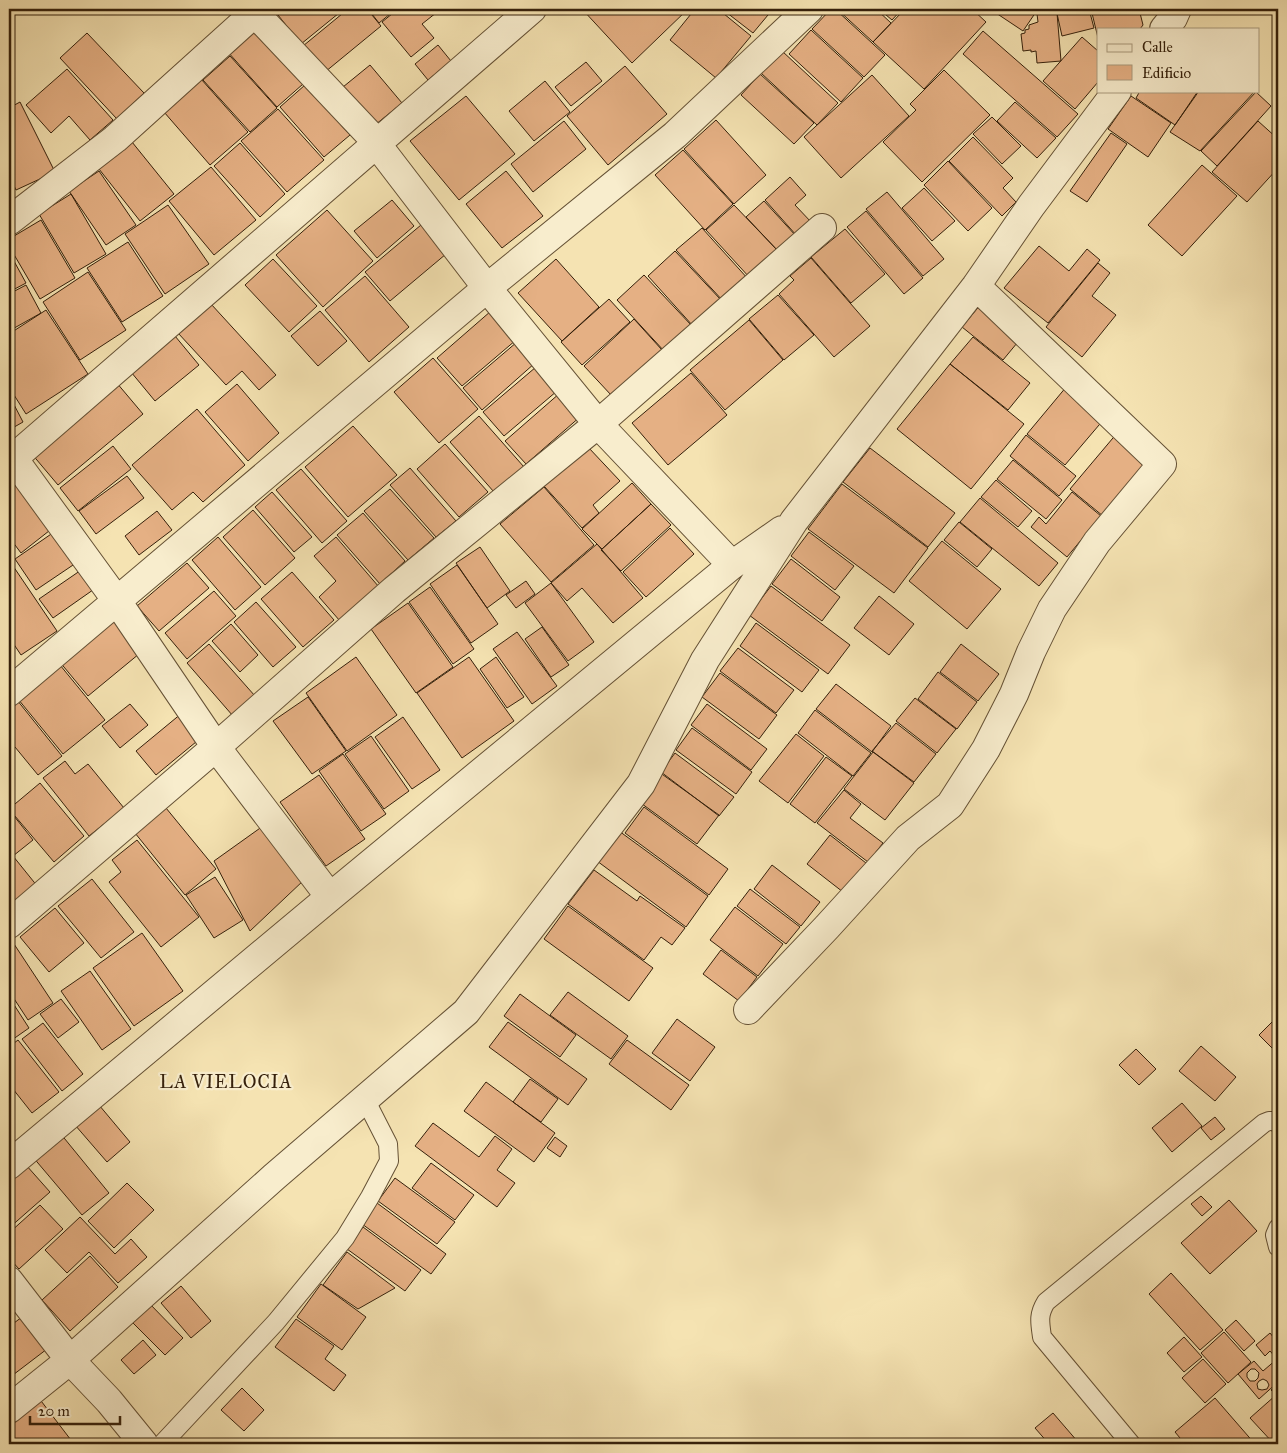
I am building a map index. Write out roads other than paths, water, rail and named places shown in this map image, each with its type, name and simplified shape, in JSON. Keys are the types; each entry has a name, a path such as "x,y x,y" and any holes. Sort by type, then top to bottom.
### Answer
{"street":[{"path":"330,897 216,747 117,601 11,460 532,9"},
{"path":"9,692 487,288 675,135 809,9"},
{"path":"1165,28 1177,9"},
{"path":"9,221 115,139 255,10 369,134 487,288 598,424 732,565"},
{"path":"9,1409 70,1360 274,1176 466,1012 641,784 705,660 794,521 976,286 1031,206 1116,92"},
{"path":"9,924 216,747 394,590 598,424 822,228"},
{"path":"748,1010 908,838 950,805 990,741 1014,694 1052,608 1097,542 1162,464 976,286"},
{"path":"9,1165 732,565 794,521"},
{"path":"9,1281 70,1360 109,1401 144,1444"}],"lane":[{"path":"162,1444 276,1322 345,1238 370,1197 389,1161 388,1144 365,1098"},
{"path":"1131,1444 1042,1337 1041,1311 1046,1302 1264,1123 1275,1121 1278,1124"},
{"path":"1278,1228 1275,1235 1278,1247"}],"district":[{"name":"LA VIELOCIA","path":"226,1082"}]}
